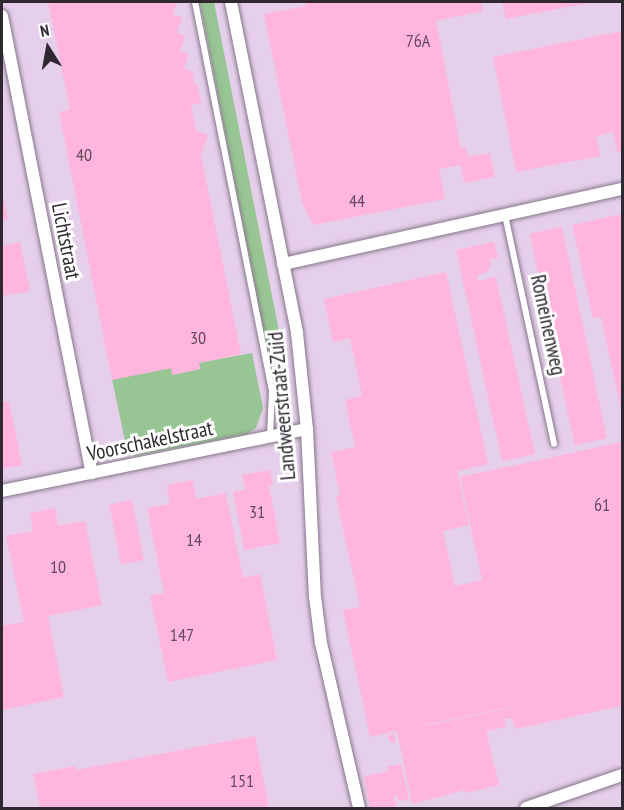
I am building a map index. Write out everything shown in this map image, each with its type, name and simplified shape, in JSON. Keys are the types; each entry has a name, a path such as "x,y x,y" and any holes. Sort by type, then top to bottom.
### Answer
{"street":[{"name":"Landweerstraat-Zuid","path":"231,2 297,333 307,429 310,524 318,620 359,808"},
{"name":"Lichtstraat","path":"2,16 93,473"},
{"path":"283,264 622,189"},
{"name":"Voorschakelstraat","path":"2,491 307,429"},
{"path":"526,808 622,775"}],"lane":[{"path":"195,2 272,391 270,437"},
{"name":"Romeinenweg","path":"505,215 554,444"}],"shaded area":[{"path":"2,2 622,2 622,808 2,808"}],"green space":[{"path":"200,2 214,2 278,326 286,423 276,424 277,413 255,287"},
{"path":"252,353 263,408 256,428 247,434 134,456 127,450 112,379"}],"building":[{"path":"48,2 177,2 173,15 182,17 177,33 185,36 180,51 189,54 184,69 193,72 201,103 191,105 196,131 208,135 201,155 241,354 199,363 201,369 172,375 171,368 112,380 59,112 70,110"},
{"path":"305,2 481,2 483,11 436,21 461,149 466,148 468,157 490,153 495,177 464,183 461,165 439,169 445,199 313,225 302,202 264,14 306,6"},
{"path":"502,2 589,2 589,3 506,19"},
{"path":"622,31 622,151 617,152 613,132 596,136 600,156 516,172 493,57"},
{"path":"2,193 8,219 2,220"},
{"path":"622,214 622,414 601,317 593,318 572,225"},
{"path":"562,227 607,438 575,445 530,234"},
{"path":"20,242 30,291 2,296 2,246"},
{"path":"494,242 498,258 490,259 491,266 487,272 476,276 478,281 496,277 535,454 502,461 456,250"},
{"path":"446,272 488,464 457,471 469,525 443,531 455,586 482,580 460,477 622,442 622,706 515,729 512,718 504,719 506,727 486,731 499,785 465,793 465,790 412,804 397,731 370,737 343,610 360,607 336,496 340,495 331,452 355,447 345,400 362,396 350,338 333,342 324,299","holes":["510,707 425,726 424,725"]},
{"path":"9,401 22,465 2,469 2,402"},
{"path":"270,470 273,485 269,486 280,543 244,550 233,492 245,490 242,475"},
{"path":"193,480 196,499 226,493 243,578 260,574 277,660 168,682 150,596 164,593 147,508 170,504 167,485"},
{"path":"132,500 144,560 121,564 109,504"},
{"path":"55,508 58,526 85,521 102,605 48,616 64,697 2,710 2,626 24,622 6,536 33,531 30,513"},
{"path":"394,734 396,742 392,743 387,736"},
{"path":"255,736 269,808 40,808 33,774 76,766 76,770"},
{"path":"401,764 409,799 399,801 397,795 394,796 397,808 370,808 364,777 388,771 387,767"}]}
